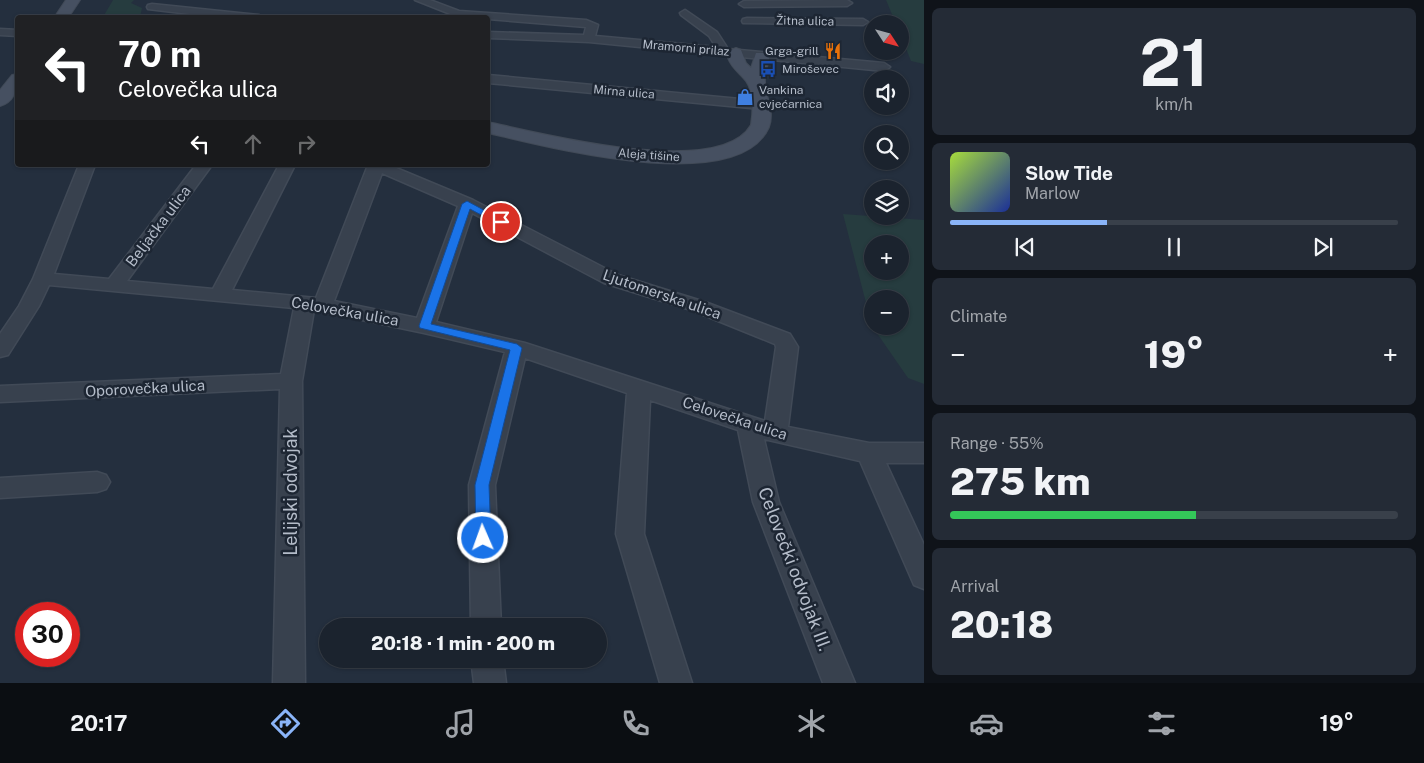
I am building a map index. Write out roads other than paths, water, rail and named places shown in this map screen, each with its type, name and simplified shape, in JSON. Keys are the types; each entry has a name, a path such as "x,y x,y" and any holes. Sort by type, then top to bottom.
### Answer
{"street":[{"path":"63,15 73,0"},
{"path":"420,0 458,14 472,15"},
{"name":"Žitna ulica","path":"744,4 846,1 863,22"},
{"path":"151,8 227,15"},
{"path":"685,13 697,23 708,28 721,45 730,52"},
{"path":"490,16 586,23 592,25 589,40"},
{"name":"Žitna ulica","path":"747,20 863,22"},
{"path":"0,32 15,33"},
{"name":"Mramorni prilaz","path":"490,35 589,40 762,56 884,61 880,70"},
{"name":"Aleja tišine","path":"730,52 756,83"},
{"name":"Aleja tišine","path":"490,128 630,156 670,159 689,158 727,150 749,139 759,127 762,116 756,83 762,56"},
{"name":"Mirna ulica","path":"490,79 761,105"},
{"path":"0,350 29,306 43,279 86,167"},
{"name":"Beljačka ulica","path":"113,287 203,167"},
{"path":"220,294 286,167"},
{"name":"Lelijski odvojak","path":"289,683 291,381 314,304 375,167"},
{"name":"Ljutomerska ulica","path":"381,167 467,204 611,279 698,306 783,338 787,348 776,433"},
{"path":"424,326 467,204"},
{"name":"Celovečka ulica","path":"43,279 113,287 220,294 314,304 424,326 517,348 776,433 869,453 924,453"},
{"path":"486,618 482,485 517,348"},
{"name":"Oporovečka ulica","path":"0,394 291,381"},
{"path":"639,387 630,534 676,683"},
{"name":"Celovečki odvojak III.","path":"749,424 766,502 838,683"},
{"path":"869,453 924,576"},
{"path":"0,488 97,482"},
{"path":"488,668 490,683"}],"place":[{"name":"Grga-grill","path":"833,51"},
{"name":"Miroševec","path":"768,69"},
{"name":"Vankina cvjećarnica","path":"745,97"}]}
